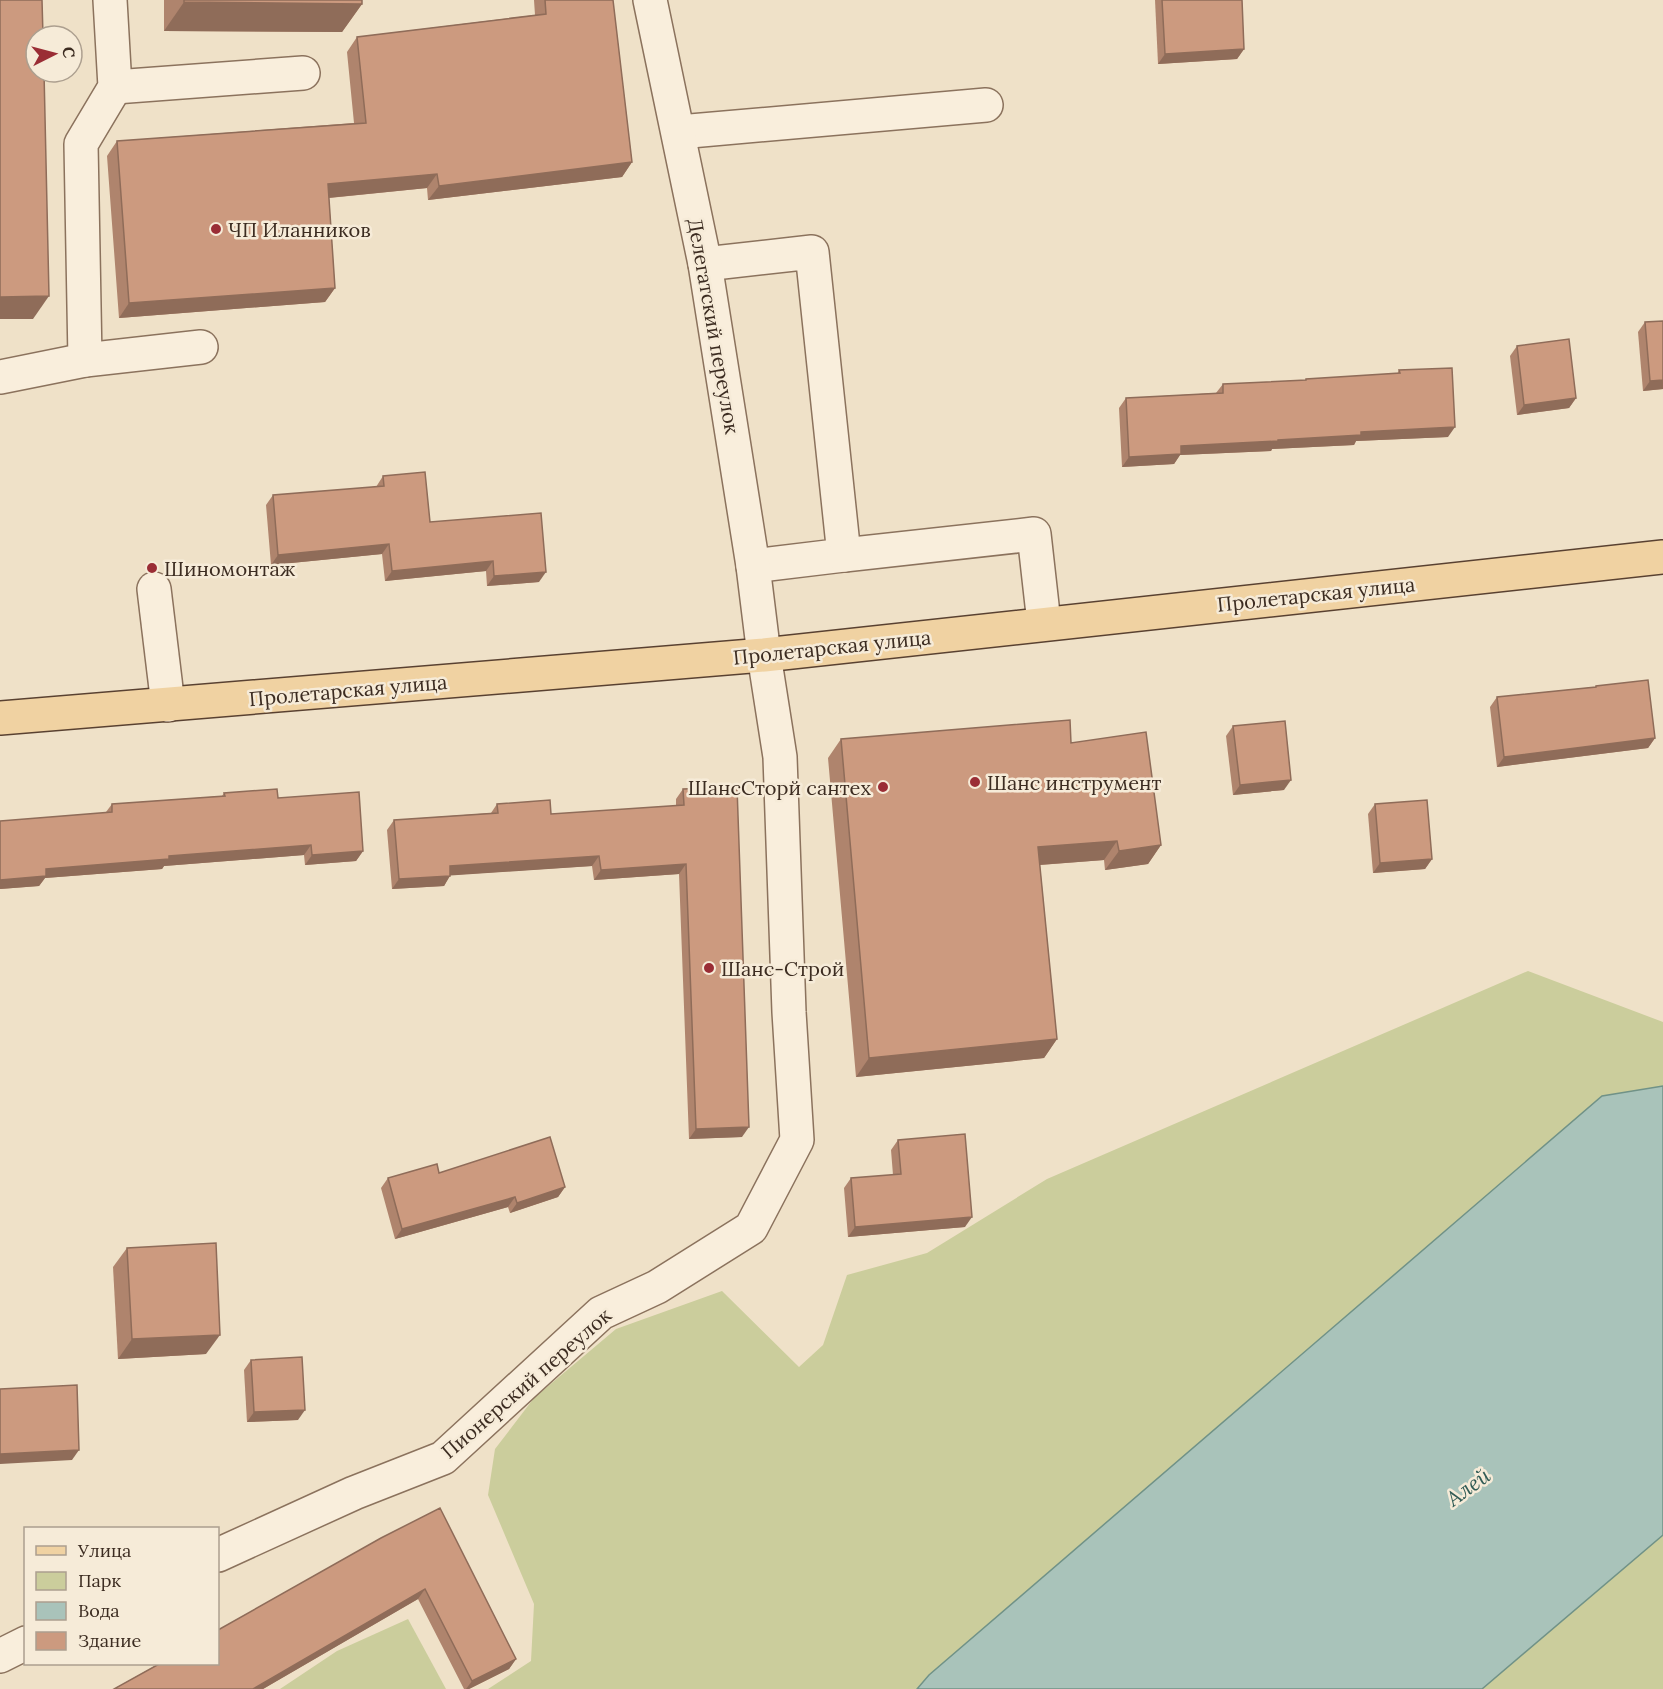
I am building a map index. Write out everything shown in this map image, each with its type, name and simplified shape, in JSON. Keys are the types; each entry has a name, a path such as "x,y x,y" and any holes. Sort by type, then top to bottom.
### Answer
{"main road":[{"name":"Пролетарская улица","path":"0,718 764,655 1663,557"}],"street":[{"path":"85,360 81,144 115,87 110,0"},
{"name":"Делегатский переулок","path":"650,0 705,264 753,566 764,655"},
{"path":"115,87 303,73"},
{"path":"678,132 986,105"},
{"path":"705,264 812,252 844,555"},
{"path":"0,377 85,360 201,347"},
{"path":"753,566 1034,534 1044,623"},
{"path":"154,589 168,705"},
{"name":"Пионерский переулок","path":"219,1555 354,1493 443,1458 601,1314 657,1287 751,1228 797,1140 789,1012 780,757 764,655"},
{"path":"0,1656 24,1644"}],"green space":[{"path":"1528,971 1663,1022 1663,1086 1602,1097 929,1675 917,1689 488,1689 531,1661 534,1604 488,1495 495,1449 534,1398 616,1329 722,1291 799,1367 823,1345 847,1275 927,1253 1047,1179"},
{"path":"1663,1535 1663,1689 1482,1689"},
{"path":"408,1619 446,1689 280,1689 337,1651"}],"water":[{"name":"Алей","path":"1663,1086 1663,1535 1482,1689 917,1689 929,1675 1602,1096"}],"building":[{"path":"0,0 42,0 43,24 24,24 24,84 44,84 49,296 0,297"},
{"path":"184,0 362,0 362,4 184,2"},
{"path":"545,0 613,0 632,162 439,186 437,174 328,184 335,288 129,303 117,141 366,123 357,37 546,14"},
{"path":"1162,0 1242,0 1244,49 1165,54"},
{"path":"1663,321 1663,380 1650,381 1645,322"},
{"path":"1569,339 1576,398 1524,405 1517,346"},
{"path":"1452,368 1455,427 1181,446 1181,454 1129,457 1126,398 1223,393 1223,384"},
{"path":"425,472 430,522 541,513 546,572 494,576 493,561 392,571 389,544 278,555 273,495 384,486 383,476"},
{"path":"1648,680 1655,738 1504,757 1497,697"},
{"path":"1070,720 1071,743 1146,732 1161,845 1119,851 1117,841 1038,847 1057,1039 869,1058 841,739"},
{"path":"1285,721 1291,780 1240,785 1233,726"},
{"path":"737,787 749,1127 696,1129 686,864 601,870 599,856 450,866 450,876 399,879 394,820 498,813 497,804 550,800 551,814 684,805 683,789"},
{"path":"277,789 278,798 359,792 363,851 312,855 311,845 169,856 169,859 46,869 46,876 0,880 0,821 112,812 112,804 225,796 224,793"},
{"path":"1427,800 1432,859 1380,863 1375,804"},
{"path":"965,1134 972,1217 855,1227 851,1178 901,1174 898,1140"},
{"path":"550,1137 565,1187 517,1203 515,1197 402,1229 388,1178 437,1164 439,1173"},
{"path":"216,1243 220,1335 132,1339 127,1248"},
{"path":"302,1357 305,1410 254,1412 251,1360"},
{"path":"77,1385 79,1450 0,1454 0,1389"},
{"path":"440,1508 516,1659 472,1681 425,1589 253,1689 114,1689 157,1665 219,1665 219,1629 381,1538"}],"place":[{"name":"ЧП Иланников","path":"216,229"},
{"name":"Шиномонтаж","path":"152,568"},
{"name":"Шанс инструмент","path":"975,782"},
{"name":"ШансСторй сантех","path":"883,787"},
{"name":"Шанс-Строй","path":"709,968"}]}
